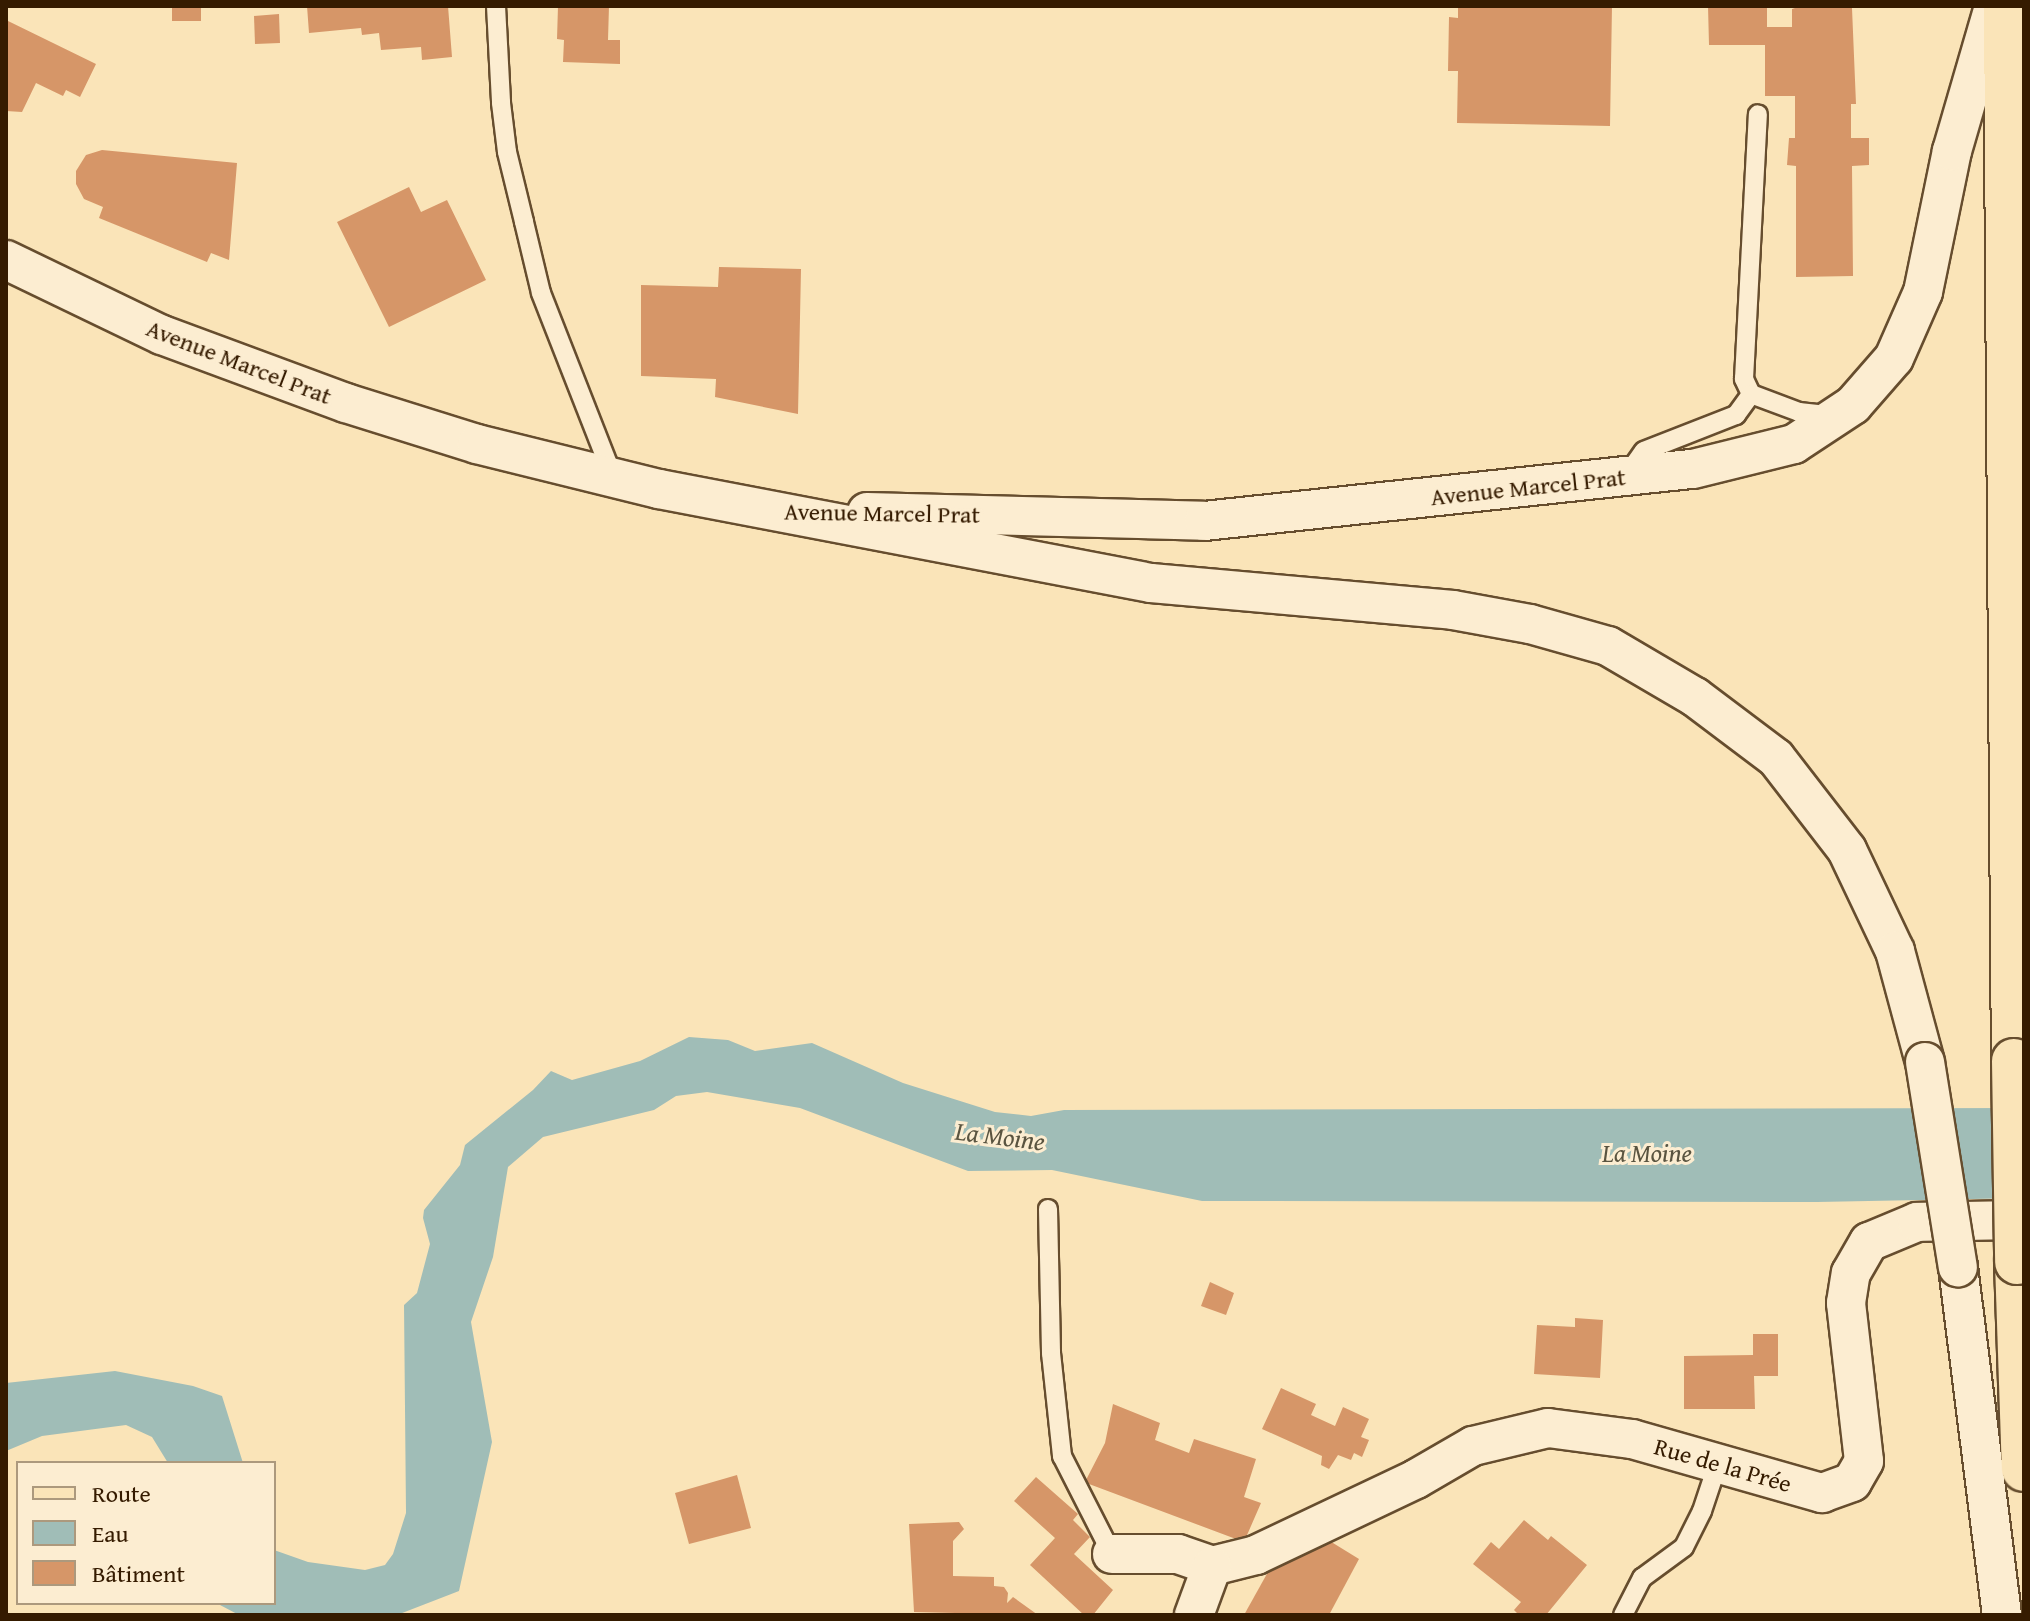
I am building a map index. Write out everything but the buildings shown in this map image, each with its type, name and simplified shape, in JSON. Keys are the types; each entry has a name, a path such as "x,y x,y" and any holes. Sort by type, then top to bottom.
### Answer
{"main road":[{"path":"2006,6 2014,1061 2024,1469"}],"street":[{"name":"Avenue Marcel Prat","path":"760,510 1204,521 1693,469 1794,444 1853,405 1894,358 1923,292 1952,151 1994,6"},
{"name":"Avenue Marcel Prat","path":"6,260 162,335 256,371 477,444 760,510 1151,583 1453,610 1530,624 1608,646 1695,697 1776,758 1847,850 1895,951 1925,1062 1958,1267 2002,1615"},
{"name":"Rue de la Prée","path":"1212,1566 1256,1555 1416,1479 1473,1446 1548,1428 1632,1439 1822,1493 1852,1482 1864,1461 1846,1303 1851,1273 1869,1242 1917,1222 2020,1241"},
{"path":"1112,1554 1178,1554 1212,1566 1194,1615"}],"lane":[{"path":"496,6 507,152 541,293 613,477"},
{"path":"1758,114 1744,379 1751,394 1799,412 1836,416"},
{"path":"1626,476 1644,451 1736,415 1751,394"},
{"path":"1048,1209 1051,1353 1062,1456 1112,1554"},
{"path":"1623,1615 1642,1578 1684,1547 1702,1511 1718,1463"}],"water":[{"name":"La Moine","path":"689,1037 728,1040 755,1051 812,1043 903,1083 995,1112 1031,1116 1064,1110 2024,1108 2024,1198 1817,1202 1202,1201 1052,1170 968,1171 800,1108 707,1092 676,1096 654,1110 543,1137 508,1167 493,1257 471,1322 492,1442 459,1591 397,1615 239,1615 220,1605 276,1605 276,1551 308,1562 365,1570 385,1565 393,1554 406,1513 404,1305 417,1293 430,1244 424,1210 460,1165 465,1145 533,1090 551,1071 572,1080 640,1061"},
{"path":"115,1371 193,1386 222,1396 242,1461 167,1461 152,1437 126,1425 42,1436 6,1451 6,1383"}]}
